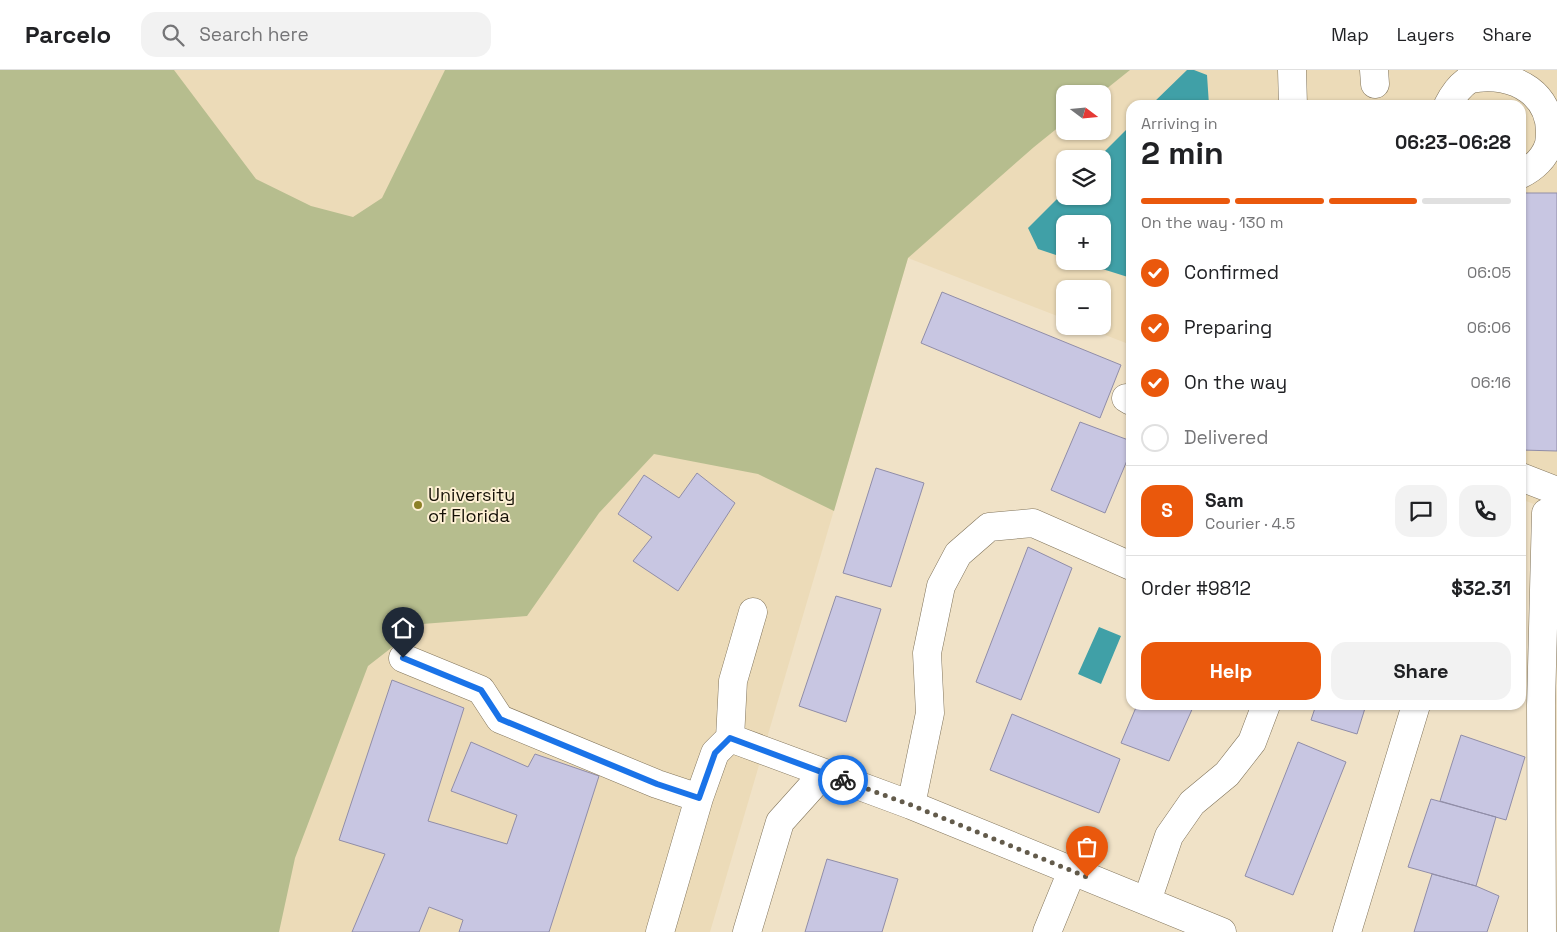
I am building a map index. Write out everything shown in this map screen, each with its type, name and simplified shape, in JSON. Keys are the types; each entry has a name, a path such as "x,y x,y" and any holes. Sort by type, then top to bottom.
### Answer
{"street":[{"path":"1292,70 1293,100"},
{"path":"1451,100 1468,74 1504,71 1539,78 1545,97 1554,110 1552,135 1540,164"},
{"path":"1526,481 1552,502 1541,706 1542,932"},
{"path":"911,805 930,713 927,653 941,586 958,554 990,527 1033,523 1126,564"},
{"path":"660,932 699,798 715,753 730,738 733,681 753,612"},
{"path":"403,658 481,690 500,719 657,784 699,798"},
{"path":"1147,901 1169,836 1192,803 1227,774 1252,742 1264,710"},
{"path":"1347,932 1414,710"},
{"path":"730,738 911,805 1222,932"},
{"path":"747,932 780,822 824,773"},
{"path":"1047,932 1072,871"}],"shaded area":[{"name":"University of Florida","path":"0,70 1557,70 1557,513 1526,501 1526,100 1126,100 1126,343 1105,335 1111,335 1111,280 1056,280 1056,316 908,258 710,932 0,932"}],"green space":[{"name":"University of Florida","path":"0,70 174,70 256,179 311,206 353,217 382,198 445,70 1130,70 1111,85 1056,85 1056,129 908,258 834,511 758,474 654,454 599,513 527,616 422,624 368,666 295,858 279,932 0,932"}],"water":[{"path":"1187,70 1194,70 1207,75 1209,100 1156,100"},
{"path":"1126,130 1126,276 1106,270 1111,270 1111,215 1056,215 1056,255 1038,249 1028,228 1056,200 1056,205 1111,205 1111,150 1106,150"},
{"path":"1099,627 1121,636 1101,684 1078,674"}],"building":[{"path":"1526,193 1557,193 1557,451 1526,450"},
{"path":"942,292 1121,365 1100,418 921,343"},
{"path":"1080,422 1126,439 1126,463 1105,513 1051,490"},
{"path":"876,468 924,483 891,587 843,573"},
{"path":"697,473 735,503 678,591 633,561 652,537 618,514 644,475 679,498"},
{"path":"1028,547 1072,568 1021,700 976,682"},
{"path":"836,596 881,609 846,722 799,706"},
{"path":"392,680 464,708 428,821 507,844 517,815 451,791 471,742 528,767 535,754 599,776 549,932 459,932 463,920 429,907 419,932 352,932 385,854 339,840"},
{"path":"1135,710 1192,710 1169,761 1121,743"},
{"path":"1314,710 1364,710 1357,734 1311,720"},
{"path":"1012,714 1120,759 1099,813 990,770"},
{"path":"1461,735 1525,757 1506,820 1440,801"},
{"path":"1298,742 1346,762 1293,895 1245,876"},
{"path":"1431,799 1496,817 1476,886 1408,867"},
{"path":"827,859 898,879 882,932 805,932"},
{"path":"1432,874 1476,886 1499,896 1487,932 1414,932"}],"way so far":[{"path":"843,780 911,805 1087,877"}],"place":[{"name":"University of Florida","path":"418,505"}],"route":[{"path":"403,658 481,690 500,719 657,784 699,798 715,753 730,738 843,780"}]}
